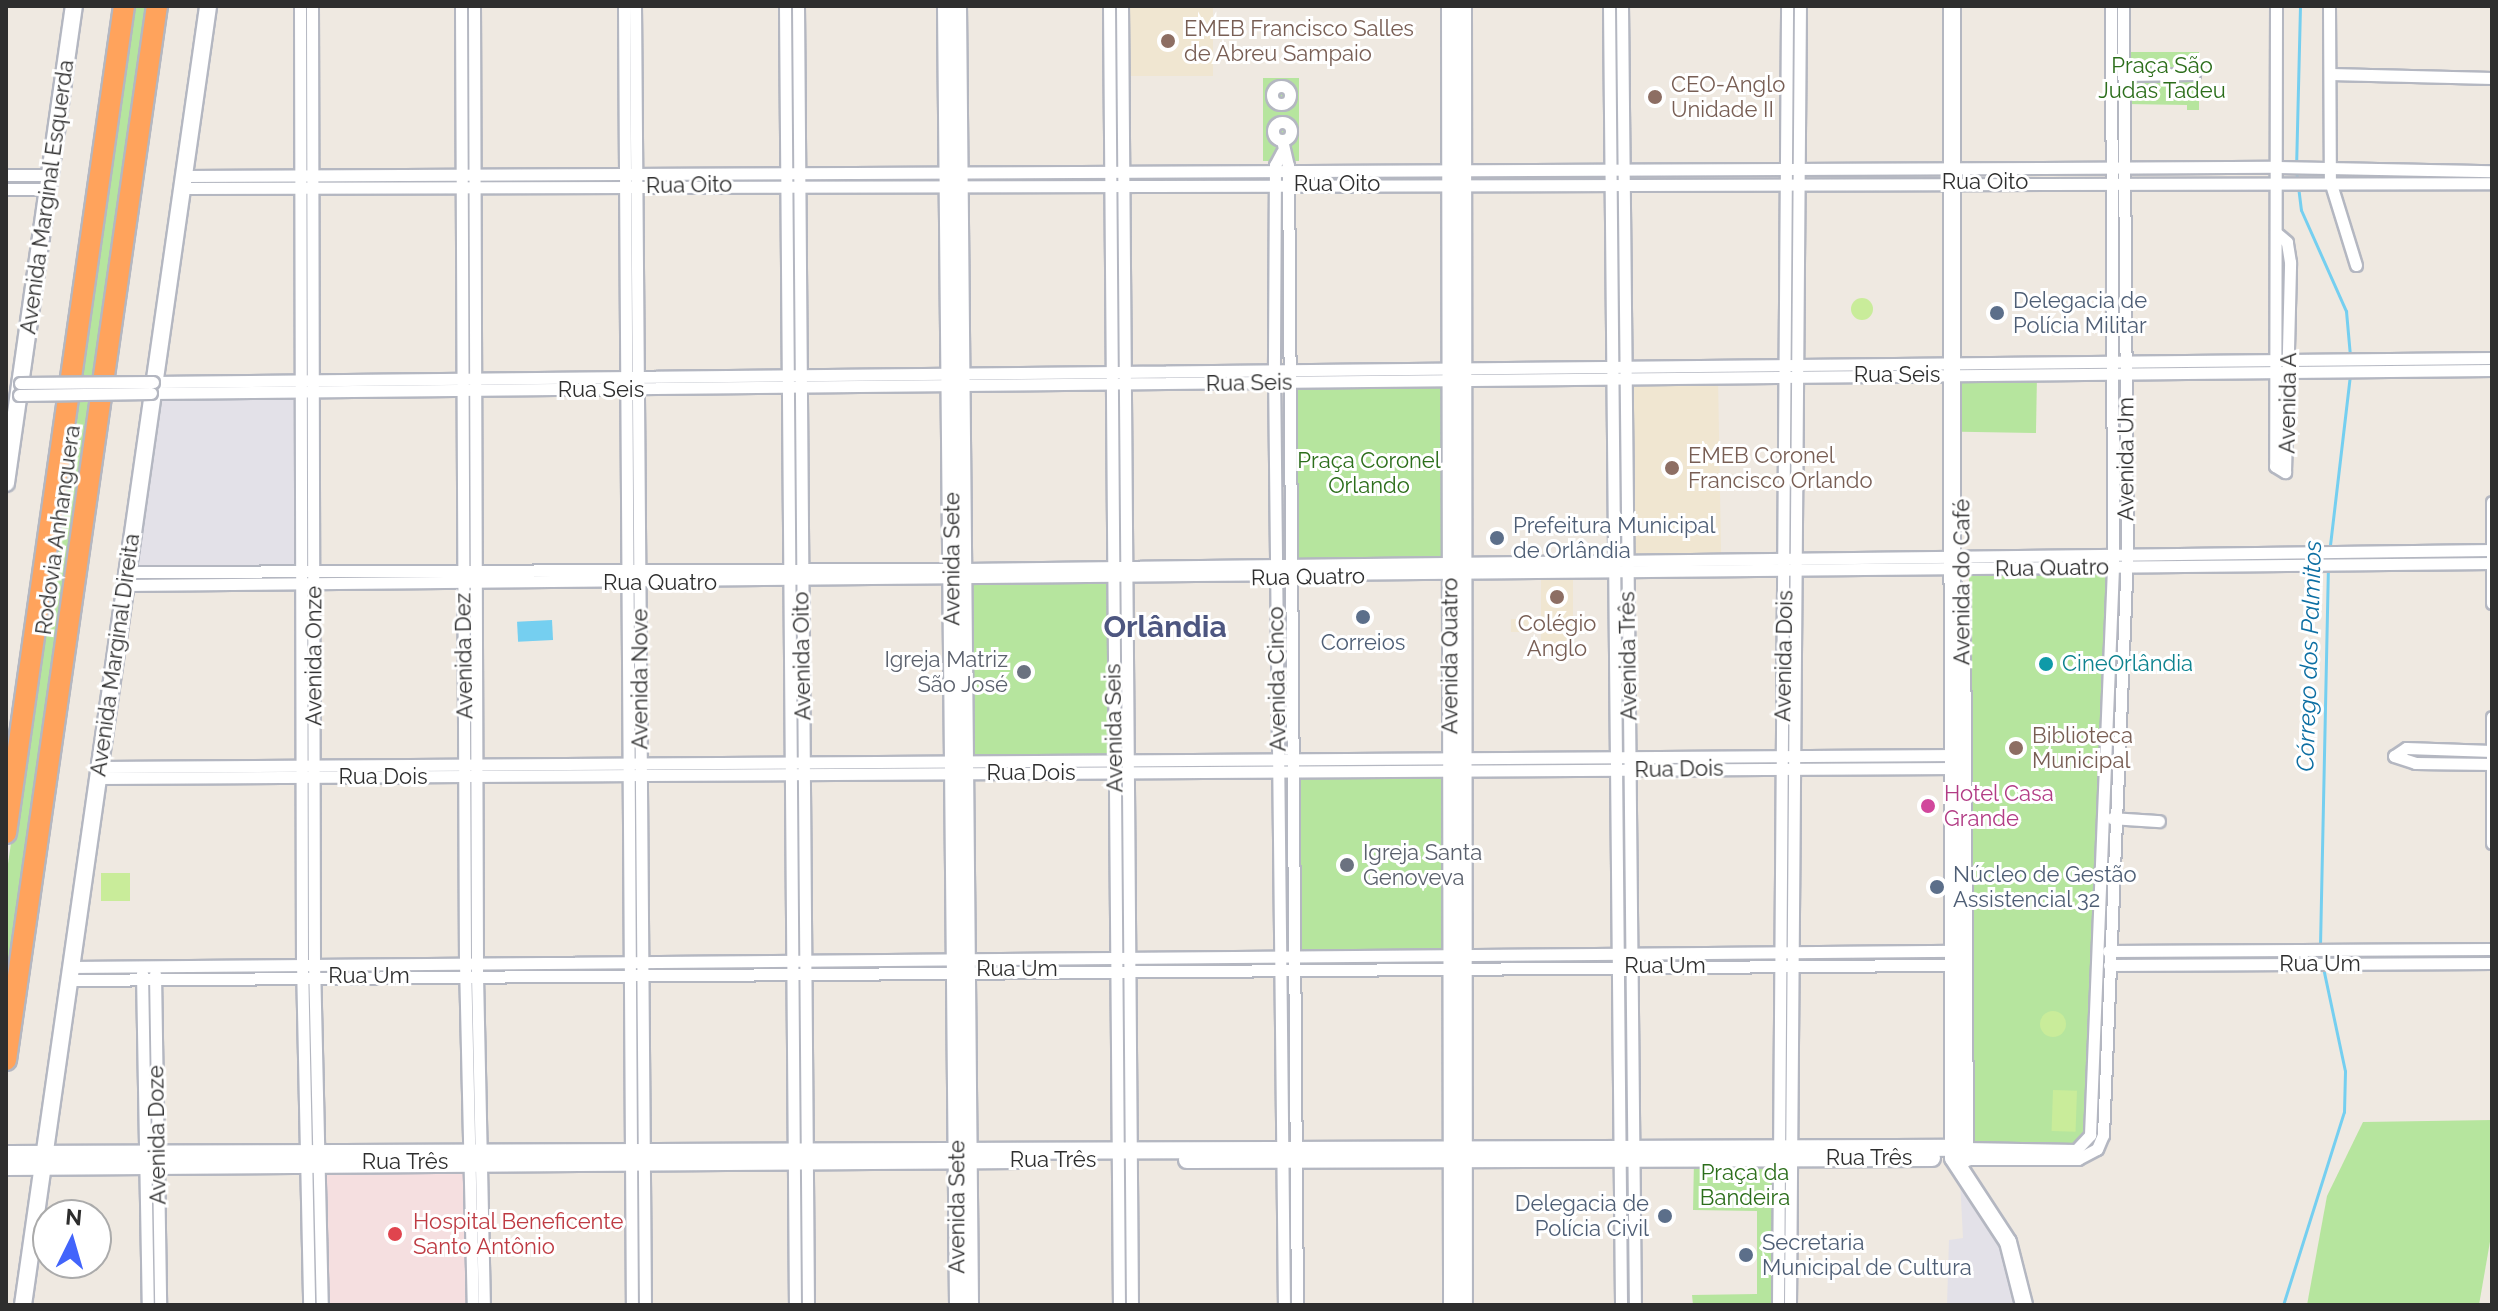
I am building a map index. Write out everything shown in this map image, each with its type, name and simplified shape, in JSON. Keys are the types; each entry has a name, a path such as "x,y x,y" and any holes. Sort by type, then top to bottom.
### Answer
{"highway":[{"name":"Rodovia Anhanguera","path":"6,833 124,6"},
{"name":"Rodovia Anhanguera","path":"6,1060 157,6"}],"main road":[{"name":"Avenida Marginal Esquerda","path":"6,483 13,389 50,182 74,6"},
{"name":"Avenida Marginal Direita","path":"23,1305 208,6"},
{"name":"Avenida Sete","path":"946,6 955,178"},
{"name":"Avenida Sete","path":"958,6 955,178 963,1155 958,1305"},
{"name":"Avenida Quatro","path":"1450,6 1456,178"},
{"name":"Avenida Quatro","path":"1463,6 1456,178 1455,374 1458,1154 1464,1305"},
{"name":"Avenida do Café","path":"1952,6 1957,177 1959,1153 1968,1180 2008,1242 2024,1305"},
{"name":"Avenida do Café","path":"1957,177 1963,6"},
{"name":"Rua Três","path":"6,1167 24,1160 44,1159 311,1156 1959,1153"},
{"name":"Rua Três","path":"6,1154 24,1160"},
{"name":"Avenida Quatro","path":"1452,1305 1458,1154"},
{"name":"Avenida Sete","path":"963,1155 970,1305"}],"street":[{"name":"Avenida Onze","path":"300,6 305,180 305,379 314,578 315,771 308,962"},
{"name":"Avenida Onze","path":"305,180 312,6"},
{"name":"Avenida Dez","path":"461,6 462,377 468,391 475,1156 473,1305"},
{"name":"Avenida Dez","path":"468,391 475,377 474,6"},
{"name":"Avenida Nove","path":"624,6 630,172"},
{"name":"Avenida Nove","path":"635,6 630,172 634,775 629,968 645,1305"},
{"name":"Avenida Oito","path":"785,6 792,178 800,1155 808,1305"},
{"name":"Avenida Oito","path":"792,178 798,6"},
{"name":"Avenida Seis","path":"1109,6 1110,179 1126,572 1130,964 1119,1305"},
{"name":"Avenida Seis","path":"1122,6 1124,179 1112,573 1116,964 1132,1305"},
{"name":"Avenida Três","path":"1609,6 1617,177 1621,568 1616,764 1618,960 1635,1305"},
{"name":"Avenida Três","path":"1617,177 1622,6"},
{"name":"Avenida Dois","path":"1787,6 1792,175 1791,564 1789,761 1781,958 1790,1305"},
{"name":"Avenida Dois","path":"1792,175 1800,6"},
{"name":"Avenida Um","path":"2092,1146 2103,1135 2114,951 2127,568 2126,365 2111,6"},
{"name":"Avenida Um","path":"2092,1146 2113,561 2113,365 2124,75 2123,6"},
{"name":"Avenida A","path":"2276,6 2279,235 2275,468 2285,472 2289,252 2279,235"},
{"path":"2329,6 2330,175 2356,265"},
{"path":"2124,75 2194,74"},
{"path":"2330,74 2492,78"},
{"path":"1281,104 1281,121 1291,130 1282,146"},
{"name":"Avenida Cinco","path":"1282,146 1275,178 1274,369 1280,961 1297,1305"},
{"name":"Avenida Cinco","path":"1282,146 1288,178 1293,961 1284,1305"},
{"name":"Rua Oito","path":"183,182 462,173 630,172 792,178 1957,177 2119,175 2277,167 2291,174"},
{"name":"Rua Oito","path":"2330,175 2492,171"},
{"name":"Rua Oito","path":"2119,175 2278,180 2291,174 2311,174 2492,183"},
{"path":"6,175 50,182"},
{"name":"Rua Oito","path":"305,180 462,186 630,186 792,178"},
{"path":"6,189 50,182"},
{"name":"Rua Seis","path":"2364,365 2492,358"},
{"name":"Rua Seis","path":"13,389 152,388 306,392 468,391 630,384 1119,379 1274,382 1288,376 2113,365 2364,365 2492,370"},
{"name":"Rua Seis","path":"1119,379 1274,369 1288,376"},
{"name":"Rua Seis","path":"152,388 305,379 462,377 630,384"},
{"name":"Avenida Onze","path":"306,392 301,578 311,1156 309,1305"},
{"path":"2113,462 2126,462"},
{"path":"2492,502 2492,603"},
{"name":"Rua Quatro","path":"2113,561 2127,568 2274,560 2331,552 2492,550"},
{"name":"Rua Quatro","path":"1275,571 1289,564 1457,569 1621,568 2113,561 2127,555 2274,560 2330,566 2492,563"},
{"name":"Avenida Três","path":"1621,568 1630,763 1631,960 1621,1305"},
{"name":"Rua Quatro","path":"633,577 795,569 958,575"},
{"name":"Rua Quatro","path":"125,579 633,577 795,583 958,575 1275,571 1289,577 1457,569"},
{"path":"2492,717 2492,843"},
{"path":"2492,751 2406,748 2394,756 2415,763 2492,764"},
{"name":"Avenida Dois","path":"1778,1305 1795,958 1789,761"},
{"name":"Rua Dois","path":"99,772 315,771 471,776 634,775 797,768 1957,761"},
{"name":"Rua Dois","path":"315,771 471,763 634,762 797,768"},
{"name":"Avenida Nove","path":"632,1305 642,967 634,775"},
{"path":"2104,818 2159,821"},
{"name":"Rua Um","path":"2100,951 2492,949"},
{"name":"Rua Um","path":"70,974 155,979 471,975 642,967 1958,958"},
{"name":"Rua Um","path":"70,974 155,964 308,962 471,962 629,968"},
{"name":"Rua Um","path":"2099,965 2492,963"},
{"name":"Avenida Doze","path":"148,1305 153,1252 155,964"},
{"name":"Avenida Doze","path":"141,965 152,1158"},
{"name":"Rua Três","path":"1959,1153 2078,1159 2092,1146"},
{"name":"Avenida Oito","path":"795,1305 800,1155"},
{"name":"Avenida Onze","path":"311,1156 322,1305"},
{"name":"Avenida Dez","path":"475,1156 484,1305"},
{"name":"Avenida Doze","path":"153,1252 160,1305"}],"shaded area":[{"name":"EMEB Francisco Salles de Abreu Sampaio","path":"1122,6 1213,6 1213,76 1122,76"},
{"name":"EMEB Coronel Francisco Orlando","path":"1718,377 1721,560 1628,562 1625,379"},
{"path":"300,392 301,571 126,572 151,393"},
{"name":"Colégio Anglo","path":"1573,574 1573,650 1541,650 1541,632 1511,632 1511,619 1541,619 1541,575"},
{"name":"Hospital Beneficente Santo Antônio","path":"318,1162 469,1162 469,1305 318,1305"},
{"path":"1960,1180 1998,1229 2018,1305 1947,1305 1949,1240 1963,1238"}],"green space":[{"path":"131,6 151,6 6,1019 6,878"},
{"name":"Praça São Judas Tadeu","path":"2125,52 2199,52 2199,110 2187,110 2187,105 2126,104"},
{"path":"1263,78 1299,78 1299,161 1263,161"},
{"path":"1862,298 1870,301 1873,309 1870,317 1862,320 1854,317 1851,309 1854,301"},
{"path":"1962,373 2037,374 2036,433 1961,432"},
{"name":"Praça Coronel Orlando","path":"1448,380 1451,563 1291,566 1288,383"},
{"path":"2110,572 2085,1146 1966,1146 1969,573"},
{"path":"1112,579 1115,760 967,763 964,582"},
{"path":"1292,771 1450,771 1450,955 1292,955"},
{"path":"101,873 130,873 130,901 101,901"},
{"path":"2053,1011 2062,1015 2066,1024 2062,1033 2053,1037 2044,1033 2040,1024 2044,1015"},
{"path":"2053,1090 2077,1091 2076,1132 2052,1131"},
{"path":"2492,1120 2492,1230 2479,1305 2307,1305 2327,1196 2363,1122"},
{"name":"Praça da Bandeira","path":"1780,1159 1778,1305 1693,1305 1692,1295 1757,1294 1757,1211 1693,1210 1694,1160"}],"water":[{"path":"552,620 553,640 518,642 517,622"}],"waterway":[{"name":"Córrego dos Palmitos","path":"2300,6 2296,170 2301,210 2346,311 2350,356"},
{"name":"Córrego dos Palmitos","path":"2328,562 2350,375"},
{"name":"Córrego dos Palmitos","path":"2320,946 2328,570"},
{"name":"Córrego dos Palmitos","path":"2283,1305 2344,1112 2345,1071 2320,953"}],"place":[{"name":"EMEB Francisco Salles de Abreu Sampaio","path":"1168,41"},
{"name":"CEO-Anglo Unidade II","path":"1655,97"},
{"name":"Delegacia de Polícia Militar","path":"1997,313"},
{"name":"EMEB Coronel Francisco Orlando","path":"1672,468"},
{"name":"Prefeitura Municipal de Orlândia","path":"1497,538"},
{"name":"Colégio Anglo","path":"1557,597"},
{"name":"Correios","path":"1363,617"},
{"name":"CineOrlândia","path":"2046,664"},
{"name":"Igreja Matriz São José","path":"1024,672"},
{"name":"Biblioteca Municipal","path":"2016,748"},
{"name":"Hotel Casa Grande","path":"1928,806"},
{"name":"Igreja Santa Genoveva","path":"1347,865"},
{"name":"Núcleo de Gestão Assistencial 32","path":"1937,887"},
{"name":"Delegacia de Polícia Civil","path":"1665,1216"},
{"name":"Hospital Beneficente Santo Antônio","path":"395,1234"},
{"name":"Secretaria Municipal de Cultura","path":"1746,1255"}],"district":[{"name":"Orlândia","path":"1165,627"}]}
